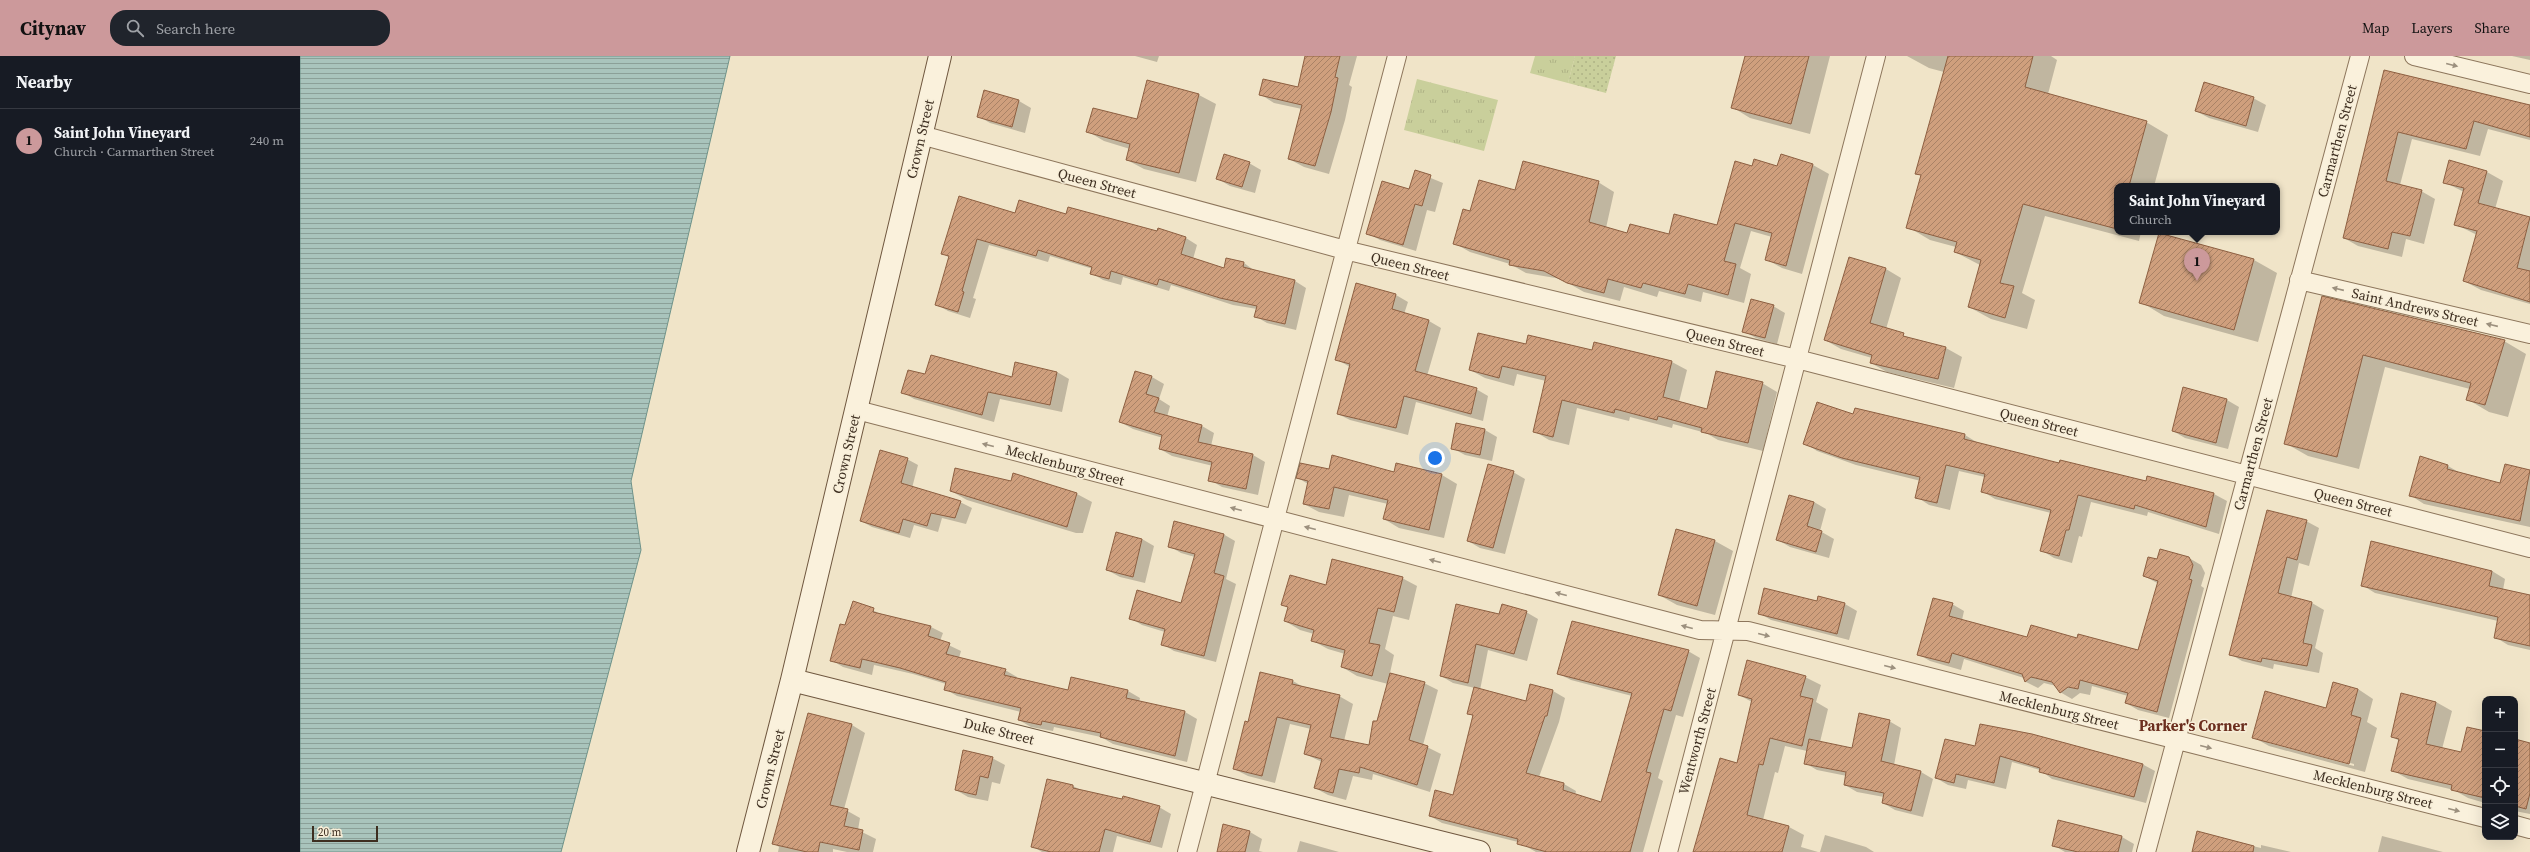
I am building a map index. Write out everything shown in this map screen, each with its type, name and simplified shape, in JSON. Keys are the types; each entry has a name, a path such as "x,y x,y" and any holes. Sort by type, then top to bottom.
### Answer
{"main road":[{"name":"Crown Street","path":"748,852 792,680 940,56"},
{"name":"Duke Street","path":"792,680 1479,852"}],"street":[{"path":"1187,852 1396,56"},
{"name":"Wentworth Street","path":"1668,852 1876,56"},
{"name":"Carmarthen Street","path":"2146,852 2360,56"},
{"path":"2414,56 2530,84"},
{"name":"Queen Street","path":"922,135 1345,250 1797,359 2530,548"},
{"name":"Saint Andrews Street","path":"2300,280 2530,334"},
{"name":"Mecklenburg Street","path":"857,410 1700,630 1748,631 2482,817"},
{"path":"2518,826 2530,829"}],"green space":[{"path":"1535,56 1575,56 1568,83 1530,73"},
{"path":"1575,56 1616,56 1606,93 1568,83"},
{"path":"1417,79 1498,100 1484,151 1404,130"}],"water":[{"path":"300,56 730,56 631,481 641,550 561,852 300,852"}],"building":[{"path":"1305,56 1340,56 1335,77 1338,78 1331,112 1315,166 1288,159 1302,105 1259,95 1263,79 1298,87"},
{"path":"1745,56 1809,56 1791,124 1731,108"},
{"path":"1948,56 2033,56 2025,87 2147,121 2130,183 2114,183 2114,228 2023,204 2000,283 2014,286 2005,318 1968,307 1981,260 1954,252 1957,242 1906,228 1921,175 1915,174"},
{"path":"2384,70 2530,105 2530,137 2474,121 2466,149 2398,132 2386,181 2422,190 2410,236 2392,232 2388,249 2343,238"},
{"path":"1147,80 1199,94 1179,173 1126,160 1130,144 1086,132 1093,108 1137,119"},
{"path":"2204,82 2254,97 2246,126 2195,111"},
{"path":"984,90 1019,100 1012,127 977,117"},
{"path":"1224,154 1250,162 1242,187 1216,179"},
{"path":"1781,154 1813,164 1786,266 1765,260 1772,233 1735,223 1724,261 1736,264 1728,295 1688,284 1685,294 1643,283 1641,288 1608,279 1604,293 1567,283 1544,271 1509,265 1510,260 1453,244 1463,209 1470,211 1479,180 1515,190 1523,161 1599,181 1589,222 1627,233 1630,224 1669,234 1674,214 1717,225 1735,161 1752,166 1754,159 1777,166"},
{"path":"2449,160 2487,171 2478,203 2530,217 2517,268 2530,271 2530,302 2463,281 2477,231 2454,225 2464,188 2443,183"},
{"path":"1415,170 1431,175 1422,206 1415,204 1403,245 1366,234 1382,181 1409,189"},
{"path":"959,196 1015,213 1019,200 1066,214 1068,207 1157,231 1158,228 1186,237 1181,254 1224,268 1226,258 1244,262 1243,267 1295,280 1285,324 1254,317 1257,306 1220,298 1159,279 1157,285 1111,271 1109,279 1090,274 1092,267 1038,250 1036,256 977,239 962,291 964,292 958,312 935,305 949,256 941,254"},
{"path":"2158,235 2166,235 2254,259 2234,330 2139,303"},
{"path":"1849,257 1886,268 1870,323 1904,333 1903,336 1946,347 1938,379 1870,363 1872,355 1824,340"},
{"path":"1356,283 1396,294 1392,309 1429,320 1415,371 1477,388 1471,414 1404,396 1396,428 1337,414 1350,364 1335,360"},
{"path":"2322,296 2505,340 2485,405 2466,400 2471,383 2363,355 2337,457 2284,444"},
{"path":"1751,299 1774,305 1765,338 1742,332"},
{"path":"1478,333 1526,344 1528,335 1592,350 1594,342 1672,361 1663,397 1707,409 1716,371 1763,382 1748,443 1701,432 1702,428 1658,416 1657,420 1615,409 1614,413 1562,400 1553,437 1533,432 1546,376 1502,366 1499,378 1469,370"},
{"path":"931,355 1012,377 1015,362 1057,372 1050,405 988,392 982,415 901,393 908,370 925,374"},
{"path":"1135,371 1152,376 1146,394 1159,398 1154,412 1202,425 1198,442 1253,454 1246,489 1208,481 1212,462 1159,449 1162,435 1119,422"},
{"path":"2183,387 2227,399 2216,443 2172,431"},
{"path":"1817,402 1853,414 1855,408 1965,434 1964,439 2059,463 2060,460 2146,481 2147,476 2214,493 2206,527 2135,505 2134,509 2078,495 2069,530 2066,530 2059,556 2040,551 2051,510 1981,492 1985,474 1946,465 1937,503 1915,498 1920,477 1842,458 1803,444"},
{"path":"1456,423 1485,429 1480,455 1451,449"},
{"path":"880,450 908,458 901,483 961,501 955,518 931,513 927,526 903,519 899,533 860,521"},
{"path":"1332,455 1394,472 1396,463 1442,474 1429,530 1383,519 1388,500 1334,487 1329,509 1303,504 1308,481 1296,478 1300,463 1329,469"},
{"path":"2420,456 2448,465 2447,469 2500,483 2505,464 2530,470 2520,521 2409,496"},
{"path":"1488,464 1514,471 1493,548 1467,541"},
{"path":"955,468 1011,481 1013,473 1077,493 1067,527 950,491"},
{"path":"1789,495 1814,502 1807,526 1822,531 1816,552 1776,540"},
{"path":"2267,510 2307,520 2297,560 2287,557 2278,593 2312,602 2303,643 2312,645 2307,666 2262,658 2261,662 2229,655"},
{"path":"1174,521 1224,534 1214,573 1224,576 1204,656 1161,645 1165,629 1129,619 1137,590 1181,603 1195,554 1168,547"},
{"path":"1676,529 1715,540 1697,606 1658,595"},
{"path":"1116,532 1142,539 1133,577 1106,570"},
{"path":"2371,541 2492,571 2489,586 2530,595 2530,646 2494,638 2498,617 2361,586"},
{"path":"2160,549 2189,557 2193,565 2189,579 2192,580 2157,712 2125,703 2128,693 2080,680 2078,689 2068,687 2060,693 2052,682 2031,677 2025,682 2022,674 1952,653 1949,663 1917,655 1933,598 1953,603 1949,616 2027,637 2031,625 2077,638 2078,634 2138,650 2158,581 2143,576 2148,557 2157,559"},
{"path":"1332,559 1403,577 1394,612 1378,608 1369,643 1380,645 1372,676 1341,667 1345,650 1311,641 1314,630 1284,621 1288,607 1281,605 1290,575 1326,585"},
{"path":"1764,588 1817,601 1818,596 1845,603 1837,634 1758,614"},
{"path":"853,601 874,608 873,612 931,626 928,636 950,643 946,654 1006,669 1004,675 1068,690 1071,677 1128,690 1126,698 1185,711 1175,756 1100,737 1101,733 1042,721 1041,725 1018,720 1021,708 944,690 946,682 900,668 862,659 860,668 830,661 840,624 845,625"},
{"path":"1456,604 1499,614 1502,604 1527,611 1514,654 1476,644 1468,683 1440,676"},
{"path":"1572,621 1689,650 1671,711 1664,709 1646,772 1651,773 1630,852 1547,852 1517,844 1518,839 1429,816 1435,790 1453,795 1473,715 1467,714 1474,687 1526,701 1530,684 1553,690 1547,716 1545,716 1526,773 1564,783 1563,790 1601,802 1632,693 1557,674"},
{"path":"1747,660 1806,676 1800,696 1813,699 1802,746 1770,738 1763,765 1759,764 1747,815 1789,826 1782,852 1693,852 1720,758 1737,763 1752,699 1738,695"},
{"path":"1260,672 1293,680 1292,684 1340,695 1330,737 1369,745 1373,721 1377,721 1390,673 1425,682 1409,740 1428,746 1417,785 1360,767 1359,773 1339,769 1333,793 1314,788 1322,759 1304,754 1311,725 1277,717 1262,776 1233,769 1245,721 1248,722"},
{"path":"2333,682 2358,689 2351,715 2361,718 2349,764 2252,738 2265,691 2326,708"},
{"path":"2401,693 2436,702 2426,744 2461,752 2467,727 2482,730 2482,797 2451,790 2452,785 2391,771 2399,739 2391,737"},
{"path":"808,713 852,724 830,805 848,809 844,826 863,830 859,850 820,842 818,852 807,852 772,844"},
{"path":"1859,713 1890,720 1881,761 1921,771 1911,811 1882,803 1884,793 1844,785 1846,772 1804,764 1809,739 1852,748"},
{"path":"1980,724 2032,734 2143,764 2134,797 2039,772 2040,768 2000,756 1994,783 1956,774 1954,783 1935,778 1945,739 1975,746"},
{"path":"2518,740 2530,743 2530,793 2526,809 2518,807"},
{"path":"963,750 993,757 988,778 980,776 976,795 955,790"},
{"path":"1047,779 1073,785 1073,788 1122,799 1123,796 1160,806 1150,842 1105,829 1099,852 1051,852 1031,847"},
{"path":"2058,820 2122,836 2118,852 2078,852 2052,846"},
{"path":"1223,824 1250,831 1245,852 1217,852"},
{"path":"2197,831 2254,846 2253,852 2192,852"}],"place":[{"name":"Saint John Vineyard","path":"2197,281"}],"district":[{"name":"Parker's Corner","path":"2193,726"}]}
